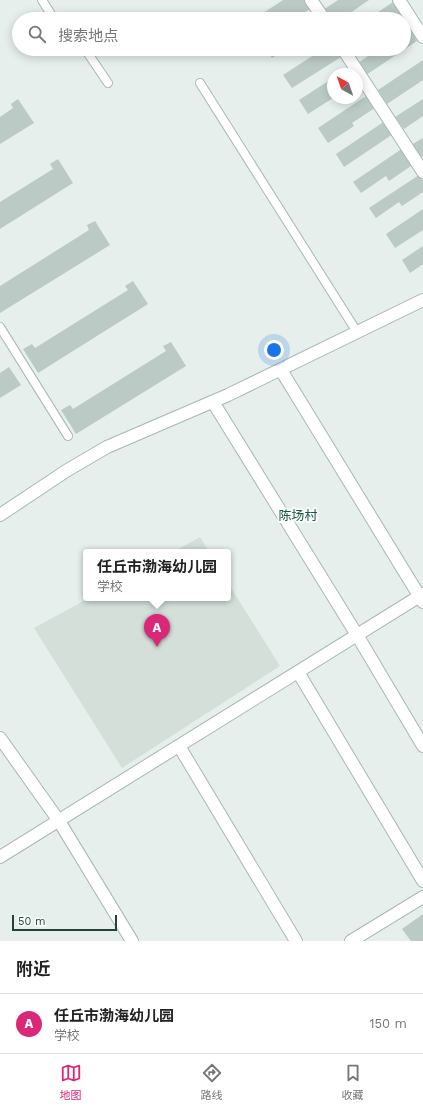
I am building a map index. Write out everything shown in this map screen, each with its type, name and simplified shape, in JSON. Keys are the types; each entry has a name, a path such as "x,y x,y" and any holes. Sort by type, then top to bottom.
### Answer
{"street":[{"path":"311,0 319,12"},
{"path":"399,0 407,12"},
{"path":"411,18 423,37"},
{"path":"348,56 423,172"},
{"path":"0,515 66,472 108,447 213,402 357,332 421,304"},
{"path":"0,857 357,635 422,598 281,370"},
{"path":"213,402 357,635 423,746"},
{"path":"298,672 423,882"},
{"path":"0,738 59,820 132,941"},
{"path":"179,746 296,941"},
{"path":"351,941 423,897"}],"lane":[{"path":"42,0 50,12"},
{"path":"91,56 108,83"},
{"path":"200,83 357,332"},
{"path":"0,327 68,436"}],"shaded area":[{"path":"200,537 207,549 178,549"},
{"path":"231,588 280,666 122,768 34,628 84,601 231,601"}],"building":[{"path":"283,0 304,0 310,9 305,12 265,12"},
{"path":"338,0 369,0 351,12 324,12 323,10"},
{"path":"393,2 400,12 378,12"},
{"path":"411,31 417,41 411,45"},
{"path":"312,56 341,57 292,88 283,75"},
{"path":"368,56 394,56 366,75 363,68 358,63"},
{"path":"423,60 423,80 387,104 378,90"},
{"path":"327,82 327,102 308,114 299,100"},
{"path":"369,94 378,106 352,123 354,126 328,143 318,128 354,104 363,104 363,98"},
{"path":"18,99 34,123 0,144 0,117 13,108 11,104"},
{"path":"423,99 423,116 404,129 395,117"},
{"path":"385,121 393,134 344,167 336,154"},
{"path":"423,138 423,156 420,158 411,145"},
{"path":"403,148 414,164 389,181 386,176 361,193 353,182"},
{"path":"58,159 73,183 0,229 0,202 53,169 50,164"},
{"path":"419,175 423,181 423,192 402,206 399,202 376,218 369,208"},
{"path":"423,209 423,230 395,248 386,234"},
{"path":"95,221 110,245 0,313 0,286 89,230 87,225"},
{"path":"423,246 423,264 410,273 402,260"},
{"path":"133,281 148,304 38,373 23,349 32,344 35,348 128,290 125,286"},
{"path":"171,342 186,366 76,434 61,410 70,405 73,409 166,351 163,346"},
{"path":"9,367 21,385 0,398 0,373"},
{"path":"423,914 423,941 411,941 402,929"}],"place":[{"name":"任丘市渤海幼儿园","path":"157,647"}],"district":[{"name":"陈场村","path":"298,515"}]}
